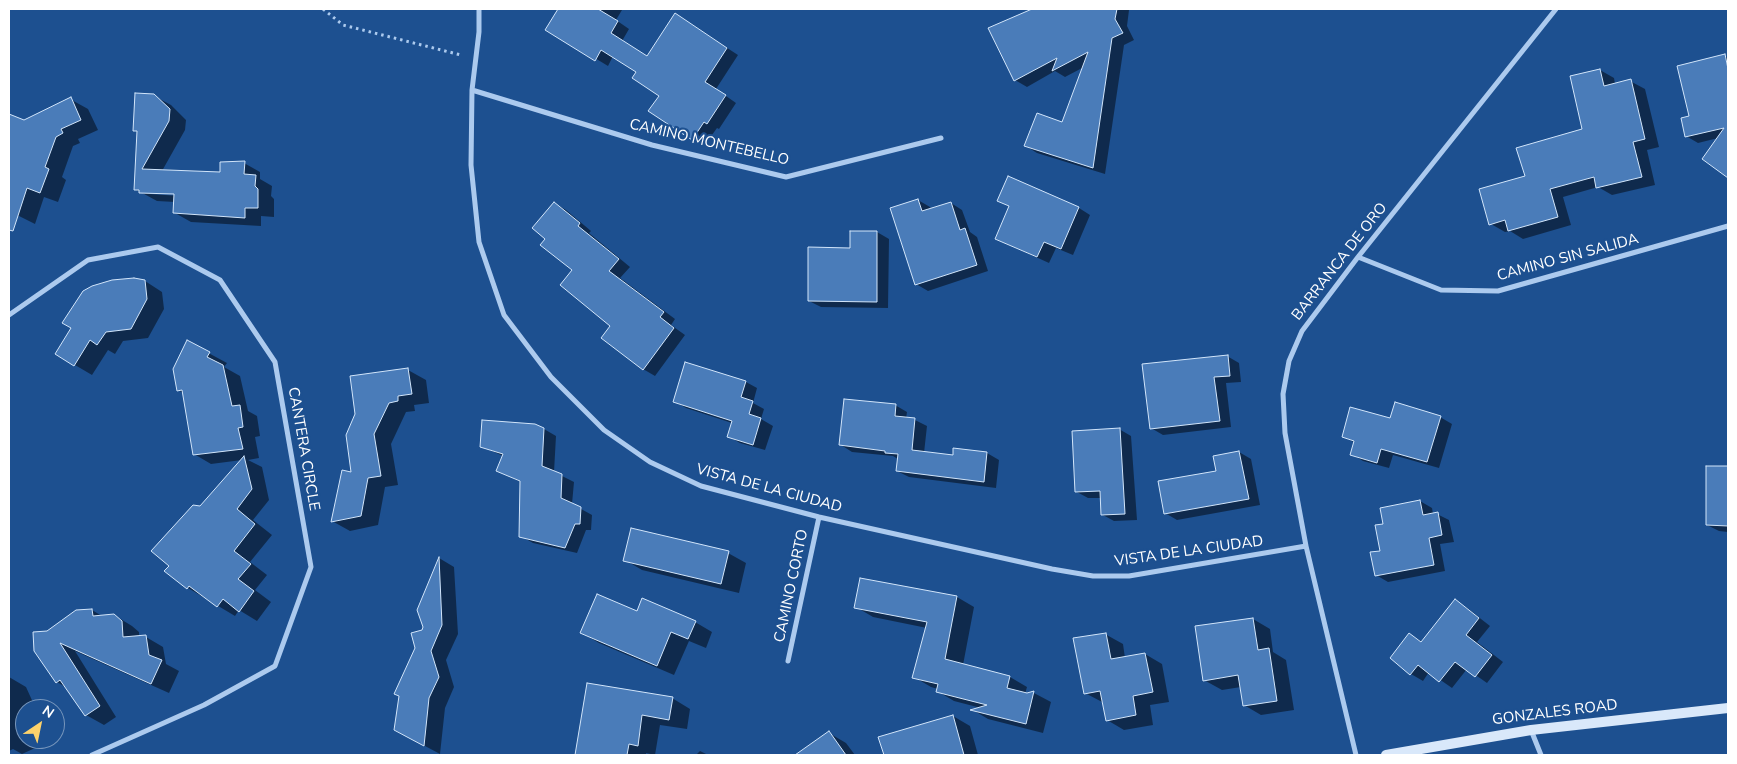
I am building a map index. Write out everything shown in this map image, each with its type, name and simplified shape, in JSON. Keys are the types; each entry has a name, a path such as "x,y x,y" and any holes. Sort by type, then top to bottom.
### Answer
{"street":[{"name":"VISTA DE LA CIUDAD","path":"480,9 472,90 471,165 479,242 504,315 551,377 604,430 650,462 701,486 819,517 1052,569 1093,576 1129,576 1306,546"},
{"name":"BARRANCA DE ORO","path":"1356,755 1306,546 1285,434 1282,394 1289,361 1302,331 1358,257 1556,9"},
{"name":"CAMINO MONTEBELLO","path":"472,90 652,145 786,177 941,138"},
{"name":"CAMINO SIN SALIDA","path":"1358,257 1441,290 1498,291 1728,226"},
{"name":"CANTERA CIRCLE","path":"9,316 88,260 158,247 220,280 275,362 311,567 275,666 204,705 92,755"},
{"name":"CAMINO CORTO","path":"788,661 819,517"},
{"name":"GONZALES ROAD","path":"1386,755 1531,730 1728,708"},
{"path":"1531,730 1541,755"}],"path":[{"path":"323,9 343,25 476,59"}],"building":[{"path":"558,9 598,9 618,21 611,33 647,56 675,13 727,48 705,82 726,95 707,124 704,122 692,140 648,111 659,96 632,78 636,72 601,50 595,61 545,30"},
{"path":"1032,9 1117,9 1115,19 1123,33 1112,38 1093,168 1024,146 1037,113 1062,122 1088,52 1052,71 1057,58 1014,81 988,28"},
{"path":"1725,54 1728,69 1728,178 1702,159 1724,128 1685,137 1681,118 1689,116 1677,66"},
{"path":"1600,69 1604,86 1631,79 1645,139 1633,142 1642,177 1596,188 1594,177 1550,189 1558,217 1508,231 1505,220 1489,225 1479,189 1525,176 1516,148 1582,129 1570,76"},
{"path":"135,93 154,94 170,109 169,121 142,169 220,172 220,162 245,161 244,174 256,175 255,186 258,189 258,208 245,208 245,218 173,213 174,194 139,193 139,190 134,190 137,131 133,131"},
{"path":"71,97 81,120 61,129 63,133 56,137 45,167 49,169 40,193 27,188 13,231 9,230 9,114 24,120"},
{"path":"1008,176 1079,207 1061,249 1044,242 1037,257 995,239 1009,206 997,201"},
{"path":"918,199 922,211 951,202 960,230 965,228 977,265 915,285 890,208"},
{"path":"554,202 580,223 578,226 619,259 609,271 664,312 660,317 674,328 643,370 601,338 610,326 560,285 572,270 540,245 545,239 532,228"},
{"path":"850,231 877,231 877,302 808,301 808,247 850,248"},
{"path":"134,278 145,280 147,299 131,329 106,332 97,345 90,340 74,366 55,354 71,328 62,323 83,291 112,280"},
{"path":"187,340 210,352 207,357 223,365 232,406 240,405 243,427 238,428 243,449 193,455 182,390 177,391 173,369"},
{"path":"1228,355 1230,376 1214,377 1220,421 1150,429 1142,364"},
{"path":"685,362 746,381 741,397 753,401 749,414 761,418 753,445 727,437 732,421 673,402"},
{"path":"408,368 412,394 398,396 398,401 389,403 374,434 381,476 368,478 361,516 331,522 342,470 351,472 346,435 355,414 350,376"},
{"path":"844,399 896,404 895,416 915,418 912,450 953,455 953,448 987,452 984,482 896,471 898,454 839,445"},
{"path":"1395,402 1441,416 1427,462 1381,449 1377,463 1350,455 1354,441 1342,437 1350,407 1390,418"},
{"path":"482,420 535,424 544,428 542,466 562,474 561,498 581,507 580,524 575,524 565,548 519,537 520,481 496,471 503,454 480,447"},
{"path":"1120,428 1125,514 1101,515 1100,491 1075,492 1072,431"},
{"path":"1239,451 1249,499 1164,514 1158,481 1216,471 1213,456"},
{"path":"244,456 252,489 237,509 255,524 234,551 251,564 238,579 254,591 239,612 223,599 217,607 189,586 187,589 164,571 169,566 151,551 193,505 200,506"},
{"path":"1706,466 1728,466 1728,526 1706,525"},
{"path":"1420,500 1423,515 1438,512 1442,535 1429,538 1434,565 1375,576 1370,552 1380,551 1375,525 1383,524 1380,508"},
{"path":"631,528 729,551 721,584 623,561"},
{"path":"439,557 442,625 431,651 439,677 429,698 424,746 394,730 399,696 394,694 415,648 411,633 422,630 423,627 417,610"},
{"path":"860,578 957,596 945,659 1010,676 1007,688 1027,693 1034,691 1026,724 970,710 987,705 936,692 938,684 912,678 927,622 854,608"},
{"path":"597,594 637,611 642,598 696,621 688,639 671,632 657,666 580,633"},
{"path":"1455,599 1479,618 1466,635 1492,655 1475,677 1455,662 1439,682 1418,665 1410,675 1390,658 1409,633 1421,642"},
{"path":"92,609 93,616 114,614 122,621 123,637 146,635 149,655 162,660 151,684 60,643 100,706 85,716 60,680 56,683 34,651 33,632 47,631 76,610"},
{"path":"1253,618 1258,650 1269,648 1277,701 1243,706 1238,675 1203,681 1195,626"},
{"path":"1106,633 1111,659 1145,653 1153,692 1133,696 1136,715 1106,721 1100,691 1084,694 1073,638"},
{"path":"587,683 673,697 669,720 642,715 638,746 629,744 627,755 575,755"},
{"path":"953,715 964,755 884,755 878,737"},
{"path":"829,731 846,755 795,755"}]}
